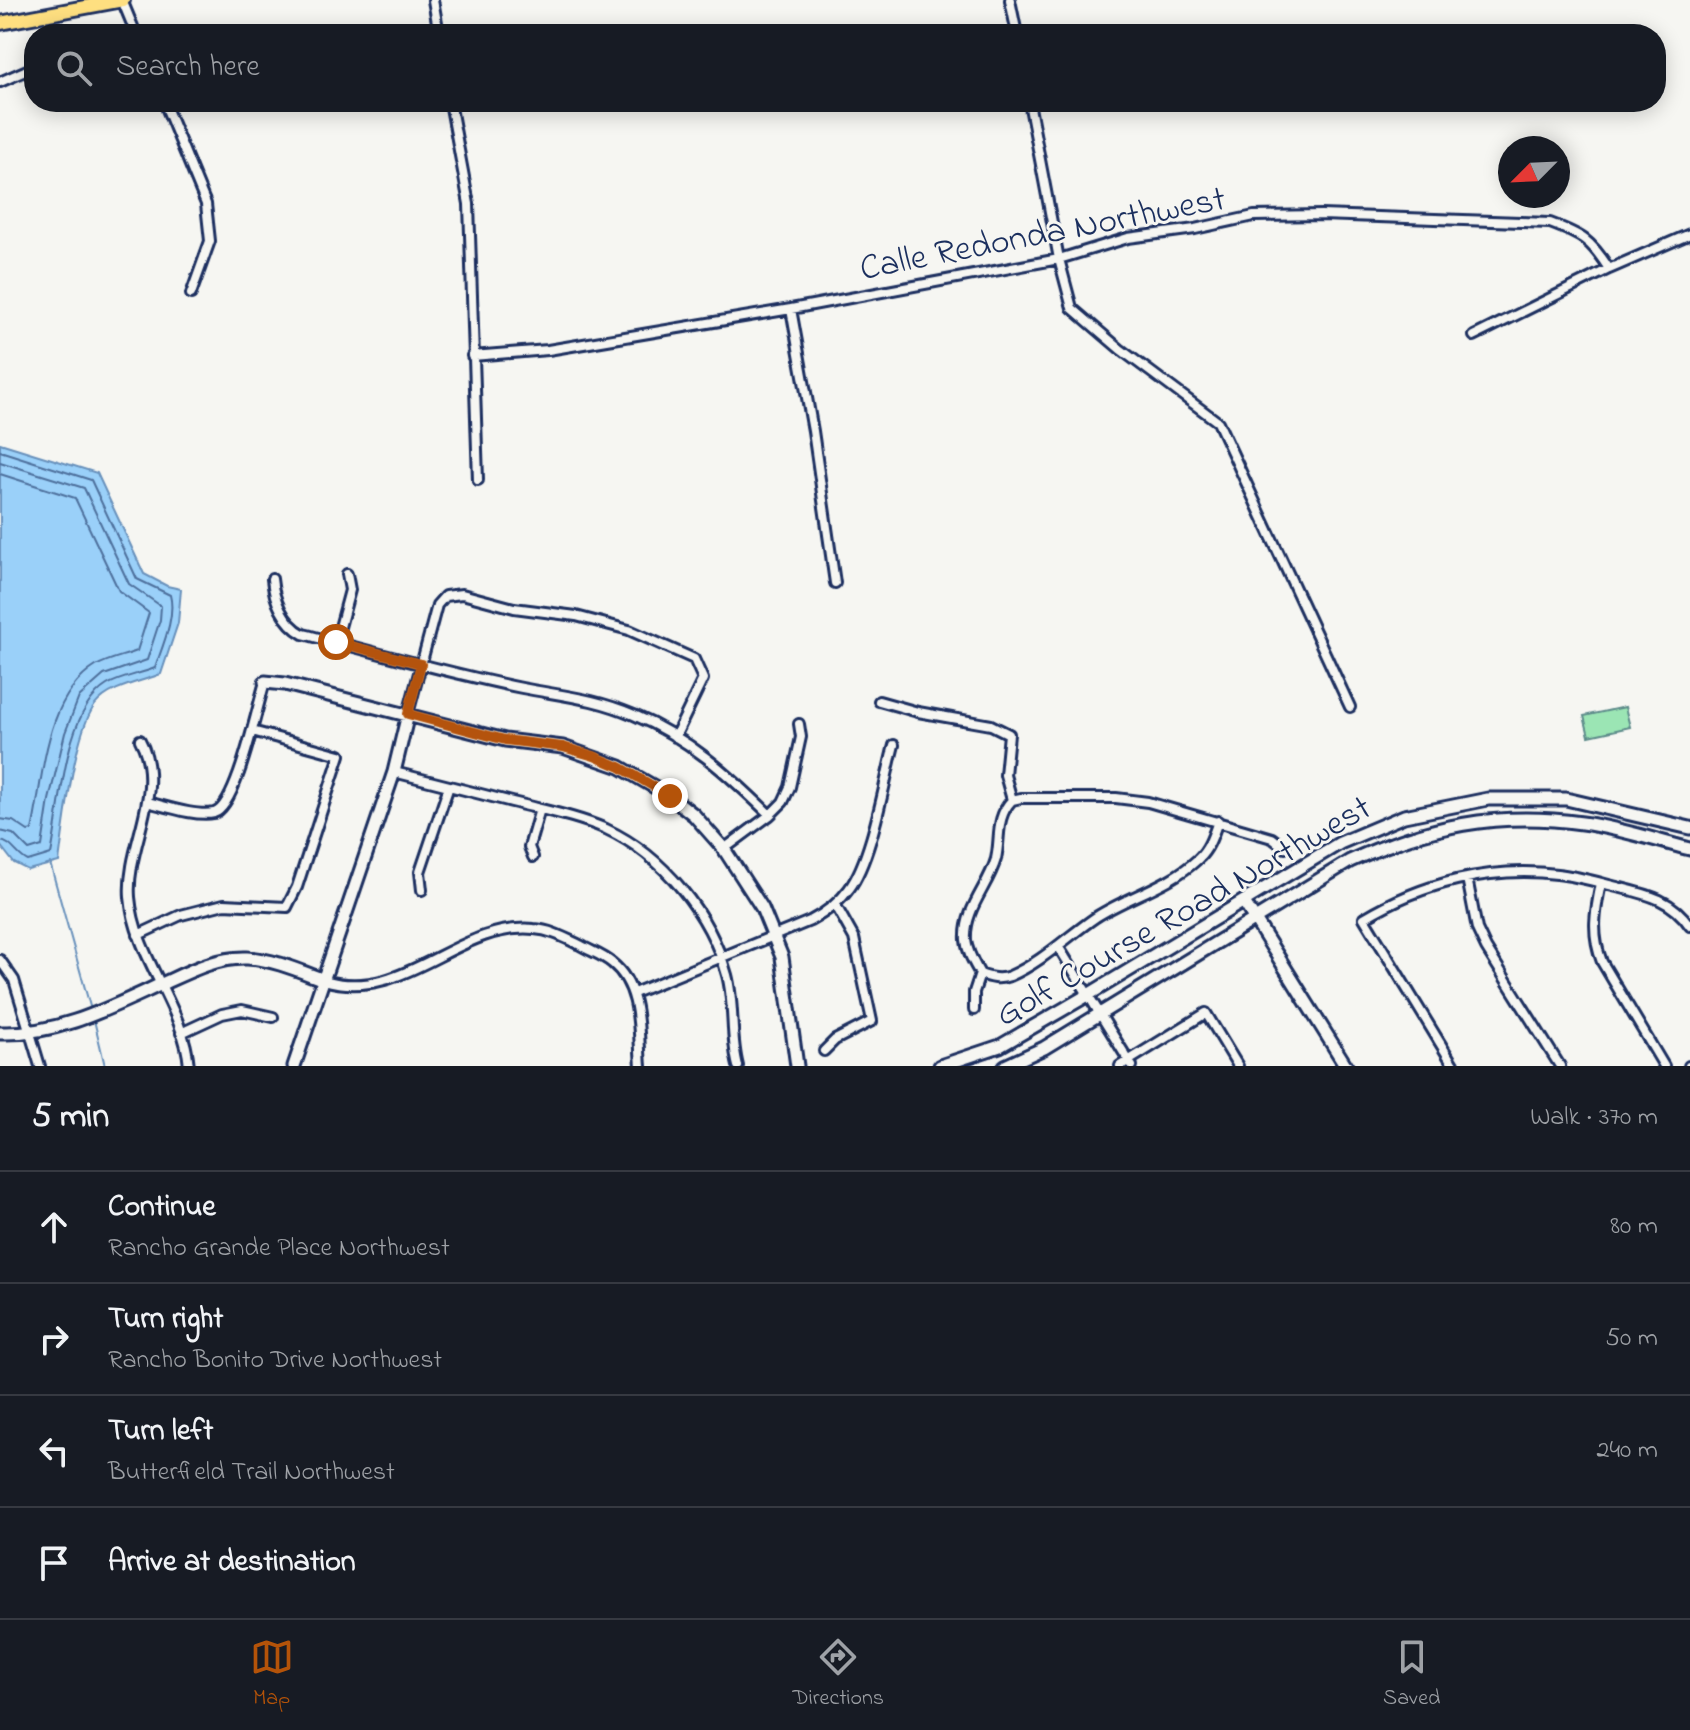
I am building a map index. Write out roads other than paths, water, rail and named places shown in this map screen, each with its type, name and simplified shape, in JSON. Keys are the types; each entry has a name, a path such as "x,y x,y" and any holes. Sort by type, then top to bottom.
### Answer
{"main road":[{"path":"0,23 122,0"}],"street":[{"path":"122,0 131,24"},
{"path":"433,0 437,24"},
{"path":"1010,0 1015,24"},
{"path":"0,82 24,71"},
{"path":"168,112 206,204 210,241 191,294"},
{"path":"452,112 469,204 478,480"},
{"path":"1031,112 1059,259 1072,308 1120,349 1218,422 1350,707"},
{"name":"Calle Redonda Northwest","path":"472,356 548,350 791,309 1059,259 1128,238 1195,229 1254,216 1321,215 1550,223 1573,231 1595,246 1609,269"},
{"path":"1474,336 1609,269 1690,234"},
{"path":"791,309 835,583"},
{"path":"336,642 350,590 347,574"},
{"path":"272,579 273,592 285,619 303,634 525,689 594,701 636,716 722,768 770,815"},
{"path":"294,1066 394,772 437,605 445,596 462,594 514,608 576,616 629,630 685,653 694,659 703,679 701,689 675,737"},
{"path":"147,802 202,813 219,811 226,804 252,731 265,682 285,684 505,740 563,747 620,767 670,796 694,815 724,849 762,908 782,957 797,1066"},
{"path":"879,701 918,712 991,725 1009,734 1005,775 1012,800"},
{"path":"724,849 783,802 790,787 801,737 799,724"},
{"path":"138,935 181,915 212,906 249,904 287,907 297,887 340,755 252,731"},
{"path":"140,740 150,767 147,802 130,879 132,915 181,1033 189,1066"},
{"path":"634,993 810,921 835,904 849,890 861,870 894,745"},
{"path":"394,772 540,809 607,830 648,856 685,894 720,957 731,996 731,1027 738,1066"},
{"path":"422,890 420,872 449,786"},
{"name":"Golf Course Road Northwest","path":"940,1066 1000,1046 1340,843 1404,816 1460,803 1515,798 1566,799 1690,828"},
{"path":"1218,821 1208,848 1193,863 1096,918 1011,975 991,978 980,974 966,942 967,926 995,863 1000,816 1012,800 1132,800 1218,821 1272,838 1285,848"},
{"path":"533,857 529,847 540,809"},
{"name":"Golf Course Road Northwest","path":"1005,1066 1044,1048 1350,861 1404,838 1461,823 1523,819 1598,826 1690,849"},
{"path":"1454,1066 1364,918 1389,903 1432,886 1467,878 1527,872 1560,874 1660,899 1684,917 1690,926"},
{"path":"1467,878 1477,929 1486,948 1560,1066"},
{"path":"1601,883 1593,920 1596,948 1664,1066"},
{"path":"1244,902 1346,1066"},
{"path":"824,1051 835,1040 872,1021 854,938 835,904"},
{"path":"0,1033 30,1033 77,1022 218,961 246,958 280,964 324,980 350,985 382,982 493,934 536,929 556,934 612,962 626,978 634,993 641,1066"},
{"path":"1058,946 1127,1064 1206,1013 1238,1066"},
{"path":"0,960 14,980 40,1066"},
{"path":"974,1010 974,992 980,974"},
{"path":"181,1033 222,1014 242,1010 273,1017"}],"water":[{"path":"0,443 97,473 144,574 167,586 181,589 178,623 161,674 108,694 95,705 88,718 71,780 59,862 28,870 14,863 0,845"}],"waterway":[{"path":"50,863 91,1010"},
{"path":"94,1020 105,1066"}]}
